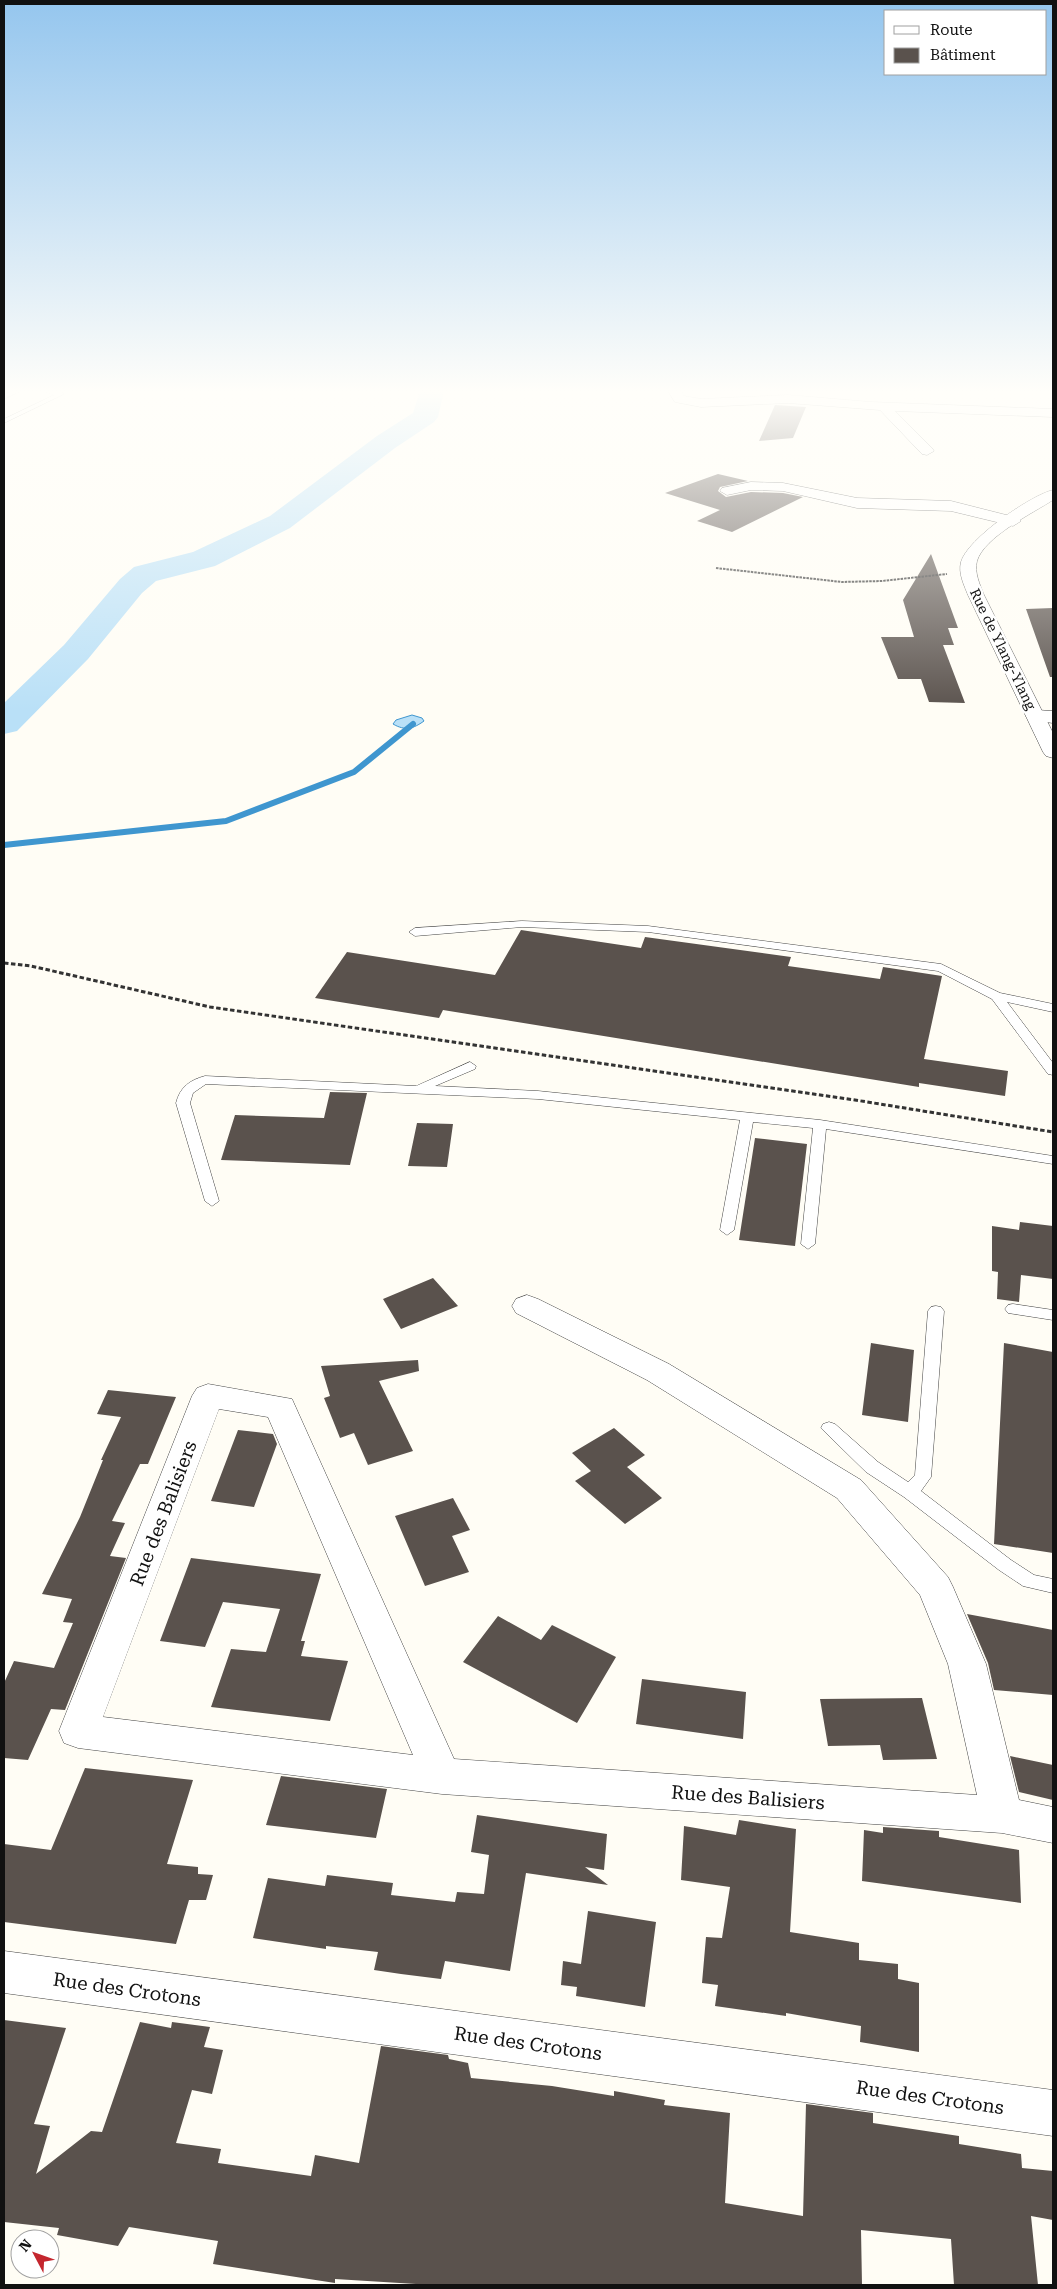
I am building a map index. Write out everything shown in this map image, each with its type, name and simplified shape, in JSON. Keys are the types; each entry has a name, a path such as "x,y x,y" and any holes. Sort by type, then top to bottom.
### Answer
{"street":[{"path":"833,498 857,503 951,506 1013,521"},
{"name":"Rue de Ylang-Ylang","path":"1047,498 977,546 970,555 968,572 984,614 1045,717 1053,752"},
{"path":"527,1306 658,1372 849,1489 936,1587 967,1664 1002,1815"},
{"name":"Rue des Balisiers","path":"442,1776 280,1407 208,1396 78,1731 442,1776 1002,1815 1053,1825"},
{"name":"Rue des Crotons","path":"4,1972 1053,2113"}],"lane":[{"path":"415,932 522,924 648,929 941,968 996,996 1053,1008"},
{"path":"996,996 1053,1071"},
{"path":"418,1089 470,1066"},
{"path":"212,1201 183,1103 184,1094 194,1084 205,1080 538,1095 820,1124 1053,1160"},
{"path":"727,1230 746,1116"},
{"path":"808,1244 820,1124"},
{"path":"1014,1309 1053,1315"},
{"path":"910,1492 923,1477 936,1311"},
{"path":"829,1428 872,1467 910,1492 1029,1581 1053,1586"}],"path":[{"path":"716,568 842,582 882,581 968,572"},
{"path":"4,963 31,966 210,1008 835,1097 1053,1132"}],"water":[{"path":"412,715 422,718 424,721 409,728 401,728 393,724 396,720"}],"building":[{"path":"681,498 801,498 732,532 697,521 720,510"},
{"path":"931,554 958,628 948,628 954,645 943,645 965,703 929,702 921,679 898,679 881,637 914,637 903,600"},
{"path":"1053,608 1053,677 1050,677 1026,609"},
{"path":"521,930 641,948 645,937 791,957 788,966 880,979 883,967 942,976 924,1059 1008,1071 1005,1096 919,1083 919,1087 443,1010 439,1018 315,998 347,952 495,975"},
{"path":"330,1092 367,1093 350,1165 221,1160 235,1115 324,1118"},
{"path":"417,1123 453,1124 447,1167 408,1166"},
{"path":"755,1138 807,1144 795,1246 739,1240"},
{"path":"1020,1222 1053,1226 1053,1279 1021,1275 1019,1302 997,1299 998,1272 992,1271 992,1226 1019,1230"},
{"path":"433,1278 458,1306 401,1329 383,1299"},
{"path":"871,1343 914,1350 908,1422 862,1415"},
{"path":"1004,1343 1053,1352 1053,1553 994,1544"},
{"path":"418,1360 419,1371 379,1381 413,1451 368,1465 354,1433 340,1438 324,1398 330,1396 321,1366"},
{"path":"108,1390 176,1397 148,1464 140,1464 112,1521 125,1523 110,1556 126,1558 65,1710 51,1709 28,1760 4,1758 4,1683 14,1661 54,1668 73,1623 63,1622 72,1599 42,1594 80,1517 103,1460 101,1460 121,1417 97,1414"},
{"path":"614,1428 645,1455 627,1467 662,1498 625,1524 575,1481 591,1471 572,1453"},
{"path":"238,1430 273,1434 277,1444 254,1507 211,1501"},
{"path":"453,1498 470,1530 452,1536 469,1572 425,1586 395,1516"},
{"path":"191,1558 321,1574 301,1641 305,1641 301,1656 348,1661 330,1721 211,1707 231,1649 266,1652 280,1609 223,1602 205,1647 160,1641"},
{"path":"967,1614 1053,1630 1053,1695 994,1690 988,1663"},
{"path":"498,1616 541,1640 552,1625 616,1657 577,1723 463,1662"},
{"path":"642,1679 746,1692 743,1739 636,1724"},
{"path":"922,1698 937,1759 883,1760 880,1745 828,1746 820,1699"},
{"path":"1010,1756 1053,1765 1053,1800 1019,1792"},
{"path":"85,1768 193,1780 167,1864 198,1867 198,1874 213,1875 206,1900 189,1900 176,1944 4,1922 4,1844 51,1850"},
{"path":"281,1776 387,1789 376,1838 266,1825"},
{"path":"477,1815 607,1834 604,1870 585,1867 608,1885 526,1873 510,1971 445,1961 441,1979 401,1974 374,1970 378,1952 326,1946 326,1949 253,1938 268,1878 325,1886 327,1875 393,1883 391,1895 455,1902 457,1892 484,1894 489,1855 471,1852"},
{"path":"739,1820 796,1829 790,1932 859,1943 859,1960 898,1964 898,1979 919,1983 919,2052 860,2042 861,2026 786,2013 786,2016 715,2006 718,1985 702,1983 706,1937 722,1938 730,1887 681,1880 684,1826 736,1835"},
{"path":"883,1827 939,1831 939,1837 1019,1850 1021,1903 862,1881 864,1830 883,1833"},
{"path":"588,1911 656,1922 645,2007 576,1996 577,1987 561,1985 563,1961 581,1964"},
{"path":"4,2020 66,2028 34,2124 50,2126 36,2174 91,2131 102,2132 140,2022 171,2028 172,2022 210,2027 204,2047 223,2050 212,2094 192,2090 176,2143 221,2149 218,2163 311,2176 315,2155 359,2163 381,2046 448,2055 449,2059 468,2063 471,2078 552,2086 614,2096 614,2091 665,2100 664,2105 730,2113 725,2203 803,2216 806,2104 873,2113 873,2123 959,2136 959,2144 1021,2154 1022,2168 1053,2171 1053,2220 1031,2216 1038,2285 954,2285 951,2239 861,2230 862,2285 432,2285 335,2279 335,2283 213,2264 218,2241 129,2227 118,2246 60,2236 59,2228 4,2222"}],"waterway":[{"path":"4,723 76,652 131,586 145,574 204,559 280,522 313,498"},
{"path":"4,845 226,821 354,772 413,724"}]}
